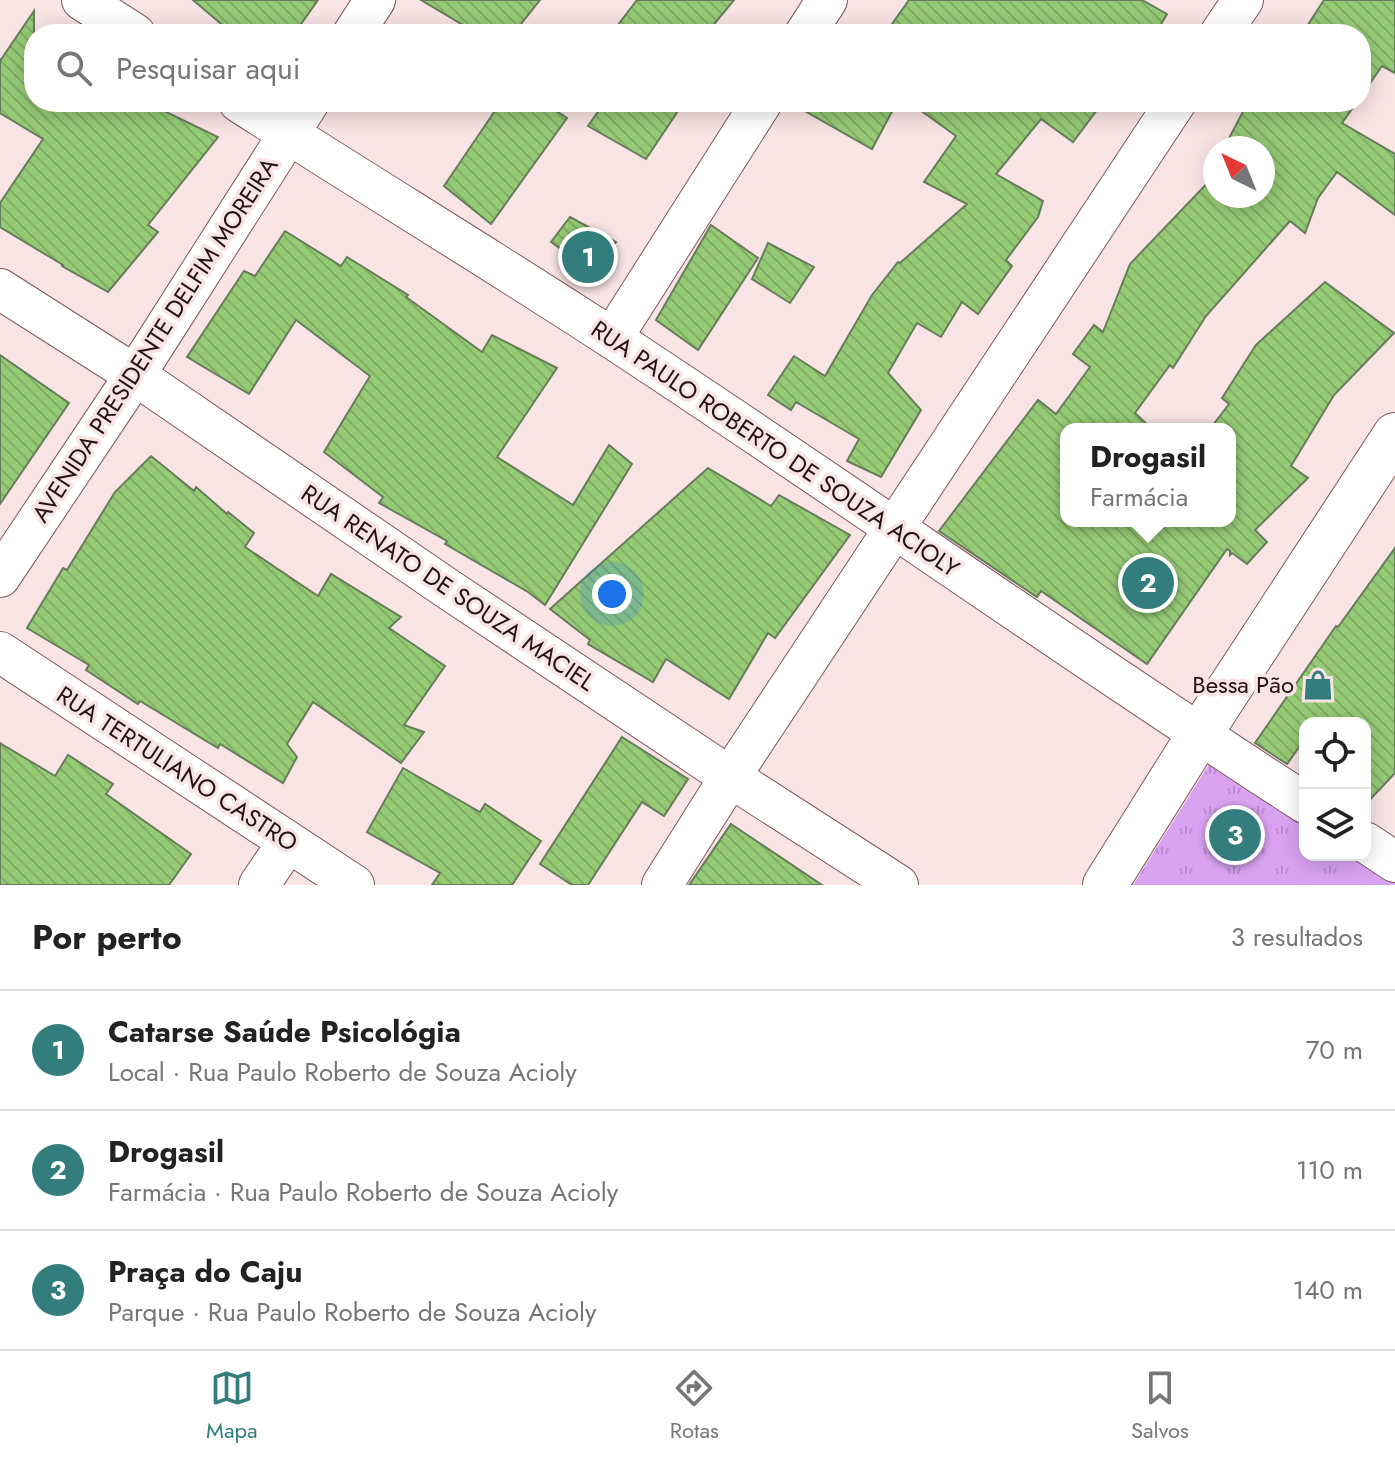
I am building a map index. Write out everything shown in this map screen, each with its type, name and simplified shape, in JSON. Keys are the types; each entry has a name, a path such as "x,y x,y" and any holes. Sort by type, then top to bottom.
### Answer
{"main road":[{"path":"1105,885 1395,435"}],"street":[{"path":"82,0 119,24"},
{"path":"359,24 375,0"},
{"path":"811,24 827,0"},
{"path":"1227,24 1243,0"},
{"name":"RUA PAULO ROBERTO DE SOUZA ACIOLY","path":"276,112 299,118 612,338 1199,735 1299,799"},
{"path":"612,338 756,112"},
{"path":"662,885 730,777 1169,112"},
{"name":"AVENIDA PRESIDENTE DELFIM MOREIRA","path":"0,577 135,375 299,118"},
{"name":"RUA RENATO DE SOUZA MACIEL","path":"0,289 135,375 448,589 898,885"},
{"name":"RUA TERTULIANO CASTRO","path":"0,652 354,885"},
{"path":"259,885 288,842"},
{"path":"1371,846 1395,862"}],"green space":[{"path":"1215,755 1299,812 1299,861 1371,860 1395,876 1395,885 1133,885"}],"building":[{"path":"193,0 318,0 301,24 221,24"},
{"path":"421,0 540,0 521,24 461,24"},
{"path":"637,0 734,0 714,24 619,24"},
{"path":"909,0 1142,0 1167,14 1161,24 892,24"},
{"path":"1324,0 1395,0 1395,73 1382,66 1371,82 1371,24 1308,24"},
{"path":"34,11 34,24 25,24"},
{"path":"24,26 24,112 166,112 218,137 148,225 158,232 108,292 0,227 0,203 43,139 0,113 0,61"},
{"path":"494,112 558,112 567,118 491,224 444,186"},
{"path":"598,112 677,112 646,159 588,126"},
{"path":"807,112 892,112 872,149"},
{"path":"923,112 1096,112 1073,142 1041,119 996,174 1043,201 1038,217 1006,260 1012,266 978,314 962,302 941,337 917,323 888,373 921,410 881,477 847,461 859,439 796,402 791,410 768,395 794,356 825,376 872,295 898,262 967,204 924,182 956,136"},
{"path":"1243,112 1350,112 1342,123 1395,154 1395,215 1337,172 1318,198 1305,233 1290,221 1206,316 1173,368 1170,365 1135,413 1146,423 1060,423 1060,527 1236,527 1236,423 1215,423 1229,404 1222,398 1256,345 1325,282 1394,333 1334,395 1291,466 1308,478 1255,530 1267,542 1247,564 1232,553 1230,555 1227,549 1147,664 1041,591 1037,597 939,531 1038,400 1056,414 1090,367 1073,354 1094,325 1103,332 1130,264 1203,188 1203,208 1275,208 1275,136 1230,136"},
{"path":"570,217 616,242 594,272 551,242"},
{"path":"711,225 758,258 698,350 656,320"},
{"path":"285,231 341,266 347,257 408,295 406,297 482,352 492,335 557,368 497,457 573,505 609,445 632,464 545,605 445,544 447,541 379,503 383,497 324,452 370,376 296,320 249,394 187,357 244,271 255,276"},
{"path":"768,243 814,267 790,303 752,279"},
{"path":"0,355 69,403 0,504"},
{"path":"151,456 254,533 245,547 318,596 331,574 401,617 389,628 445,666 404,725 424,732 401,763 313,702 287,744 297,757 283,783 220,744 218,748 140,701 138,704 86,670 89,665 27,628 115,492"},
{"path":"708,468 771,506 779,495 850,535 775,638 768,633 729,699 666,659 653,682 588,644 590,640 550,609"},
{"path":"1395,548 1395,773 1371,799 1371,717 1299,717 1299,747 1287,764 1255,743"},
{"path":"622,737 688,779 664,816 642,802 588,885 572,885 540,864"},
{"path":"0,743 55,776 68,755 113,784 106,794 191,854 169,885 0,885"},
{"path":"403,768 480,812 485,804 541,841 512,885 432,885 440,873 367,832"},
{"path":"731,824 822,885 689,885"}],"place":[{"name":"Catarse Saúde Psicológia","path":"588,257"},
{"name":"Drogasil","path":"1148,583"},
{"name":"Bessa Pão","path":"1318,685"},
{"name":"Praça do Caju","path":"1235,835"}]}
